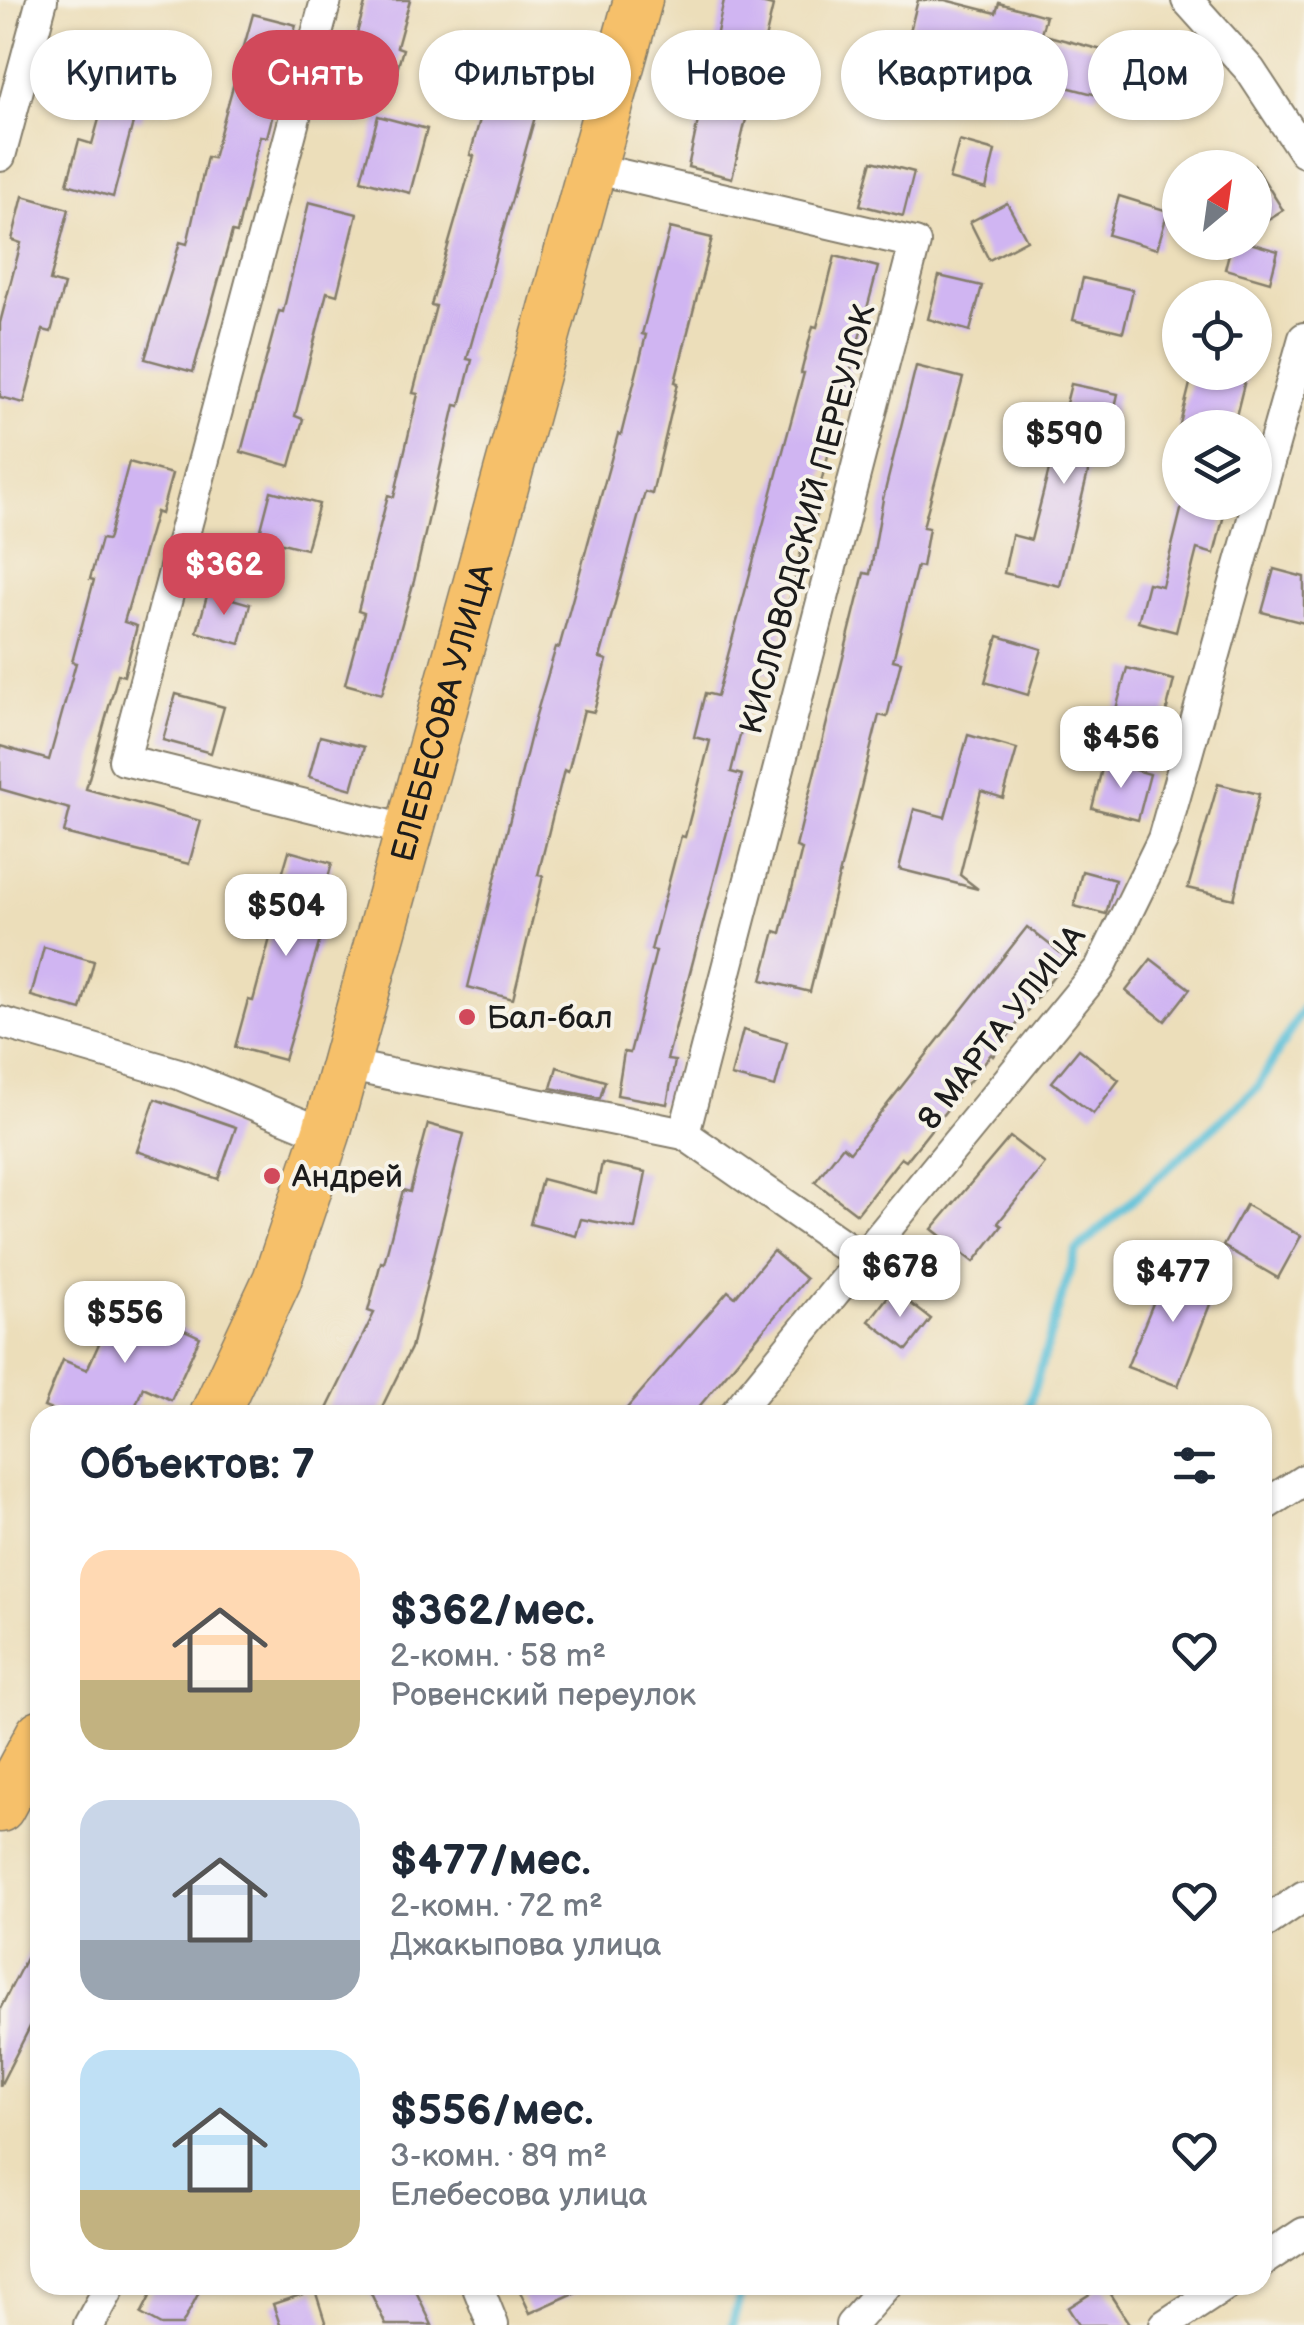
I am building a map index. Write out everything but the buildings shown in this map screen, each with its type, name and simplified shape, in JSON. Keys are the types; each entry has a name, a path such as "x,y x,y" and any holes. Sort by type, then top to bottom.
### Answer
{"main road":[{"name":"ЕЛЕБЕСОВА УЛИЦА","path":"219,1405 277,1280 326,1134 638,0"},
{"path":"0,1808 30,1752"}],"street":[{"path":"0,156 42,0"},
{"path":"326,0 124,760 410,831"},
{"path":"1187,0 1250,70 1304,152"},
{"name":"КИСЛОВОДСКИЙ ПЕРЕУЛОК","path":"592,168 914,243 684,1134"},
{"name":"8 МАРТА УЛИЦА","path":"742,1405 1100,968 1163,838 1304,338"},
{"path":"0,1022 178,1074 326,1134"},
{"path":"346,1064 684,1134 862,1258"},
{"path":"1272,1501 1304,1480"},
{"path":"1272,1918 1304,1896"},
{"path":"1272,2254 1304,2233"},
{"path":"89,2325 106,2295"},
{"path":"481,2295 493,2325"},
{"path":"851,2325 877,2295"},
{"path":"1165,2325 1211,2295"}],"waterway":[{"path":"1029,1405 1076,1251 1257,1088 1304,1007"},
{"path":"732,2325 740,2295"}],"place":[{"name":"Бал-бал","path":"467,1017"},
{"name":"Андрей","path":"272,1176"}]}
